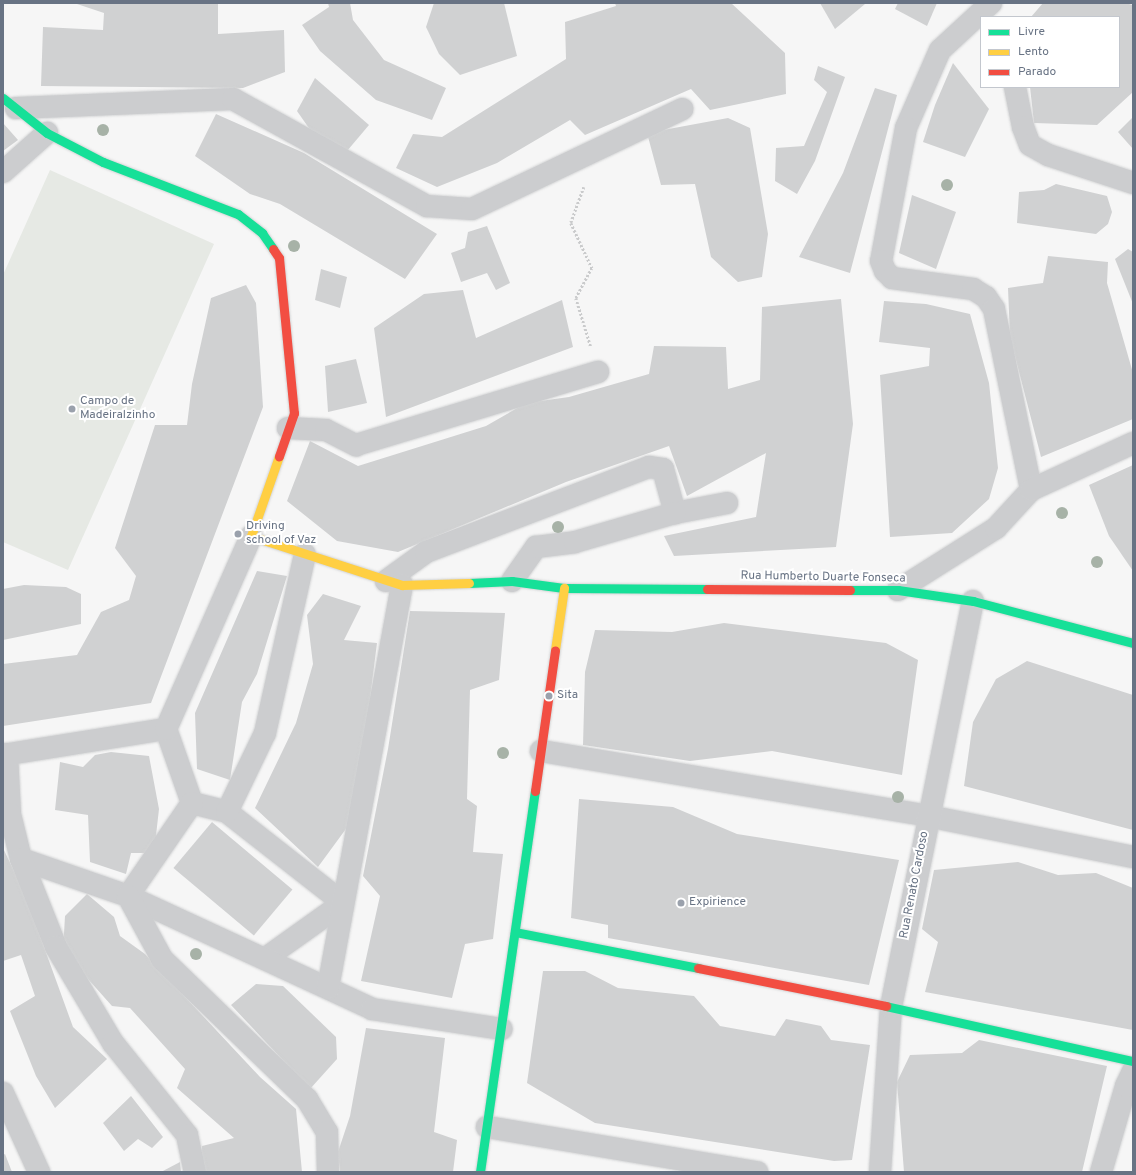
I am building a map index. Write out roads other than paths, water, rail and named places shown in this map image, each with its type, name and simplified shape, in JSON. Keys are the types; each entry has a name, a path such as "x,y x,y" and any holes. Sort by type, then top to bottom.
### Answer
{"street":[{"path":"984,12 940,50 906,128 881,261 885,271 892,278 973,289 986,297 994,309 1031,490"},
{"path":"1016,88 1023,127 1030,145 1048,156 1133,183"},
{"path":"9,103 233,99 427,206 472,209 683,109"},
{"path":"9,103 47,133 103,162 238,214 262,233 279,258 294,413 251,536 166,729 192,803"},
{"path":"3,172 47,133"},
{"path":"288,428 326,430 356,445 598,372"},
{"path":"898,590 996,528 1031,490 1133,443"},
{"path":"328,988 394,583 426,552 648,467 663,469 675,513"},
{"path":"512,582 536,547 575,542 675,513 727,502"},
{"name":"Rua Humberto Duarte Fonseca","path":"251,536 394,583 512,582 564,588 898,590 973,601 1130,638"},
{"path":"227,812 265,733 305,554"},
{"path":"480,1172 564,588"},
{"name":"Rua Renato Cardoso","path":"880,1172 891,1007 928,816 973,601"},
{"path":"166,729 5,754 10,814 21,859 56,947 113,1043 187,1135 195,1172"},
{"path":"541,751 928,816 1133,857"},
{"path":"192,803 227,812 343,903"},
{"path":"128,896 192,803"},
{"path":"21,859 128,896 266,958 372,1009 501,1029"},
{"path":"128,896 162,959 307,1099 327,1132 328,1172"},
{"path":"266,958 343,903"},
{"path":"515,932 891,1007 1133,1061"},
{"path":"1101,1172 1131,1084"},
{"path":"3,1093 40,1172"},
{"path":"487,1127 756,1172"}],"place":[{"name":"Campo de Madeiralzinho","path":"72,409"},
{"name":"Driving school of Vaz","path":"238,534"},
{"name":"Sita","path":"549,696"},
{"name":"Expirience","path":"681,903"}]}
